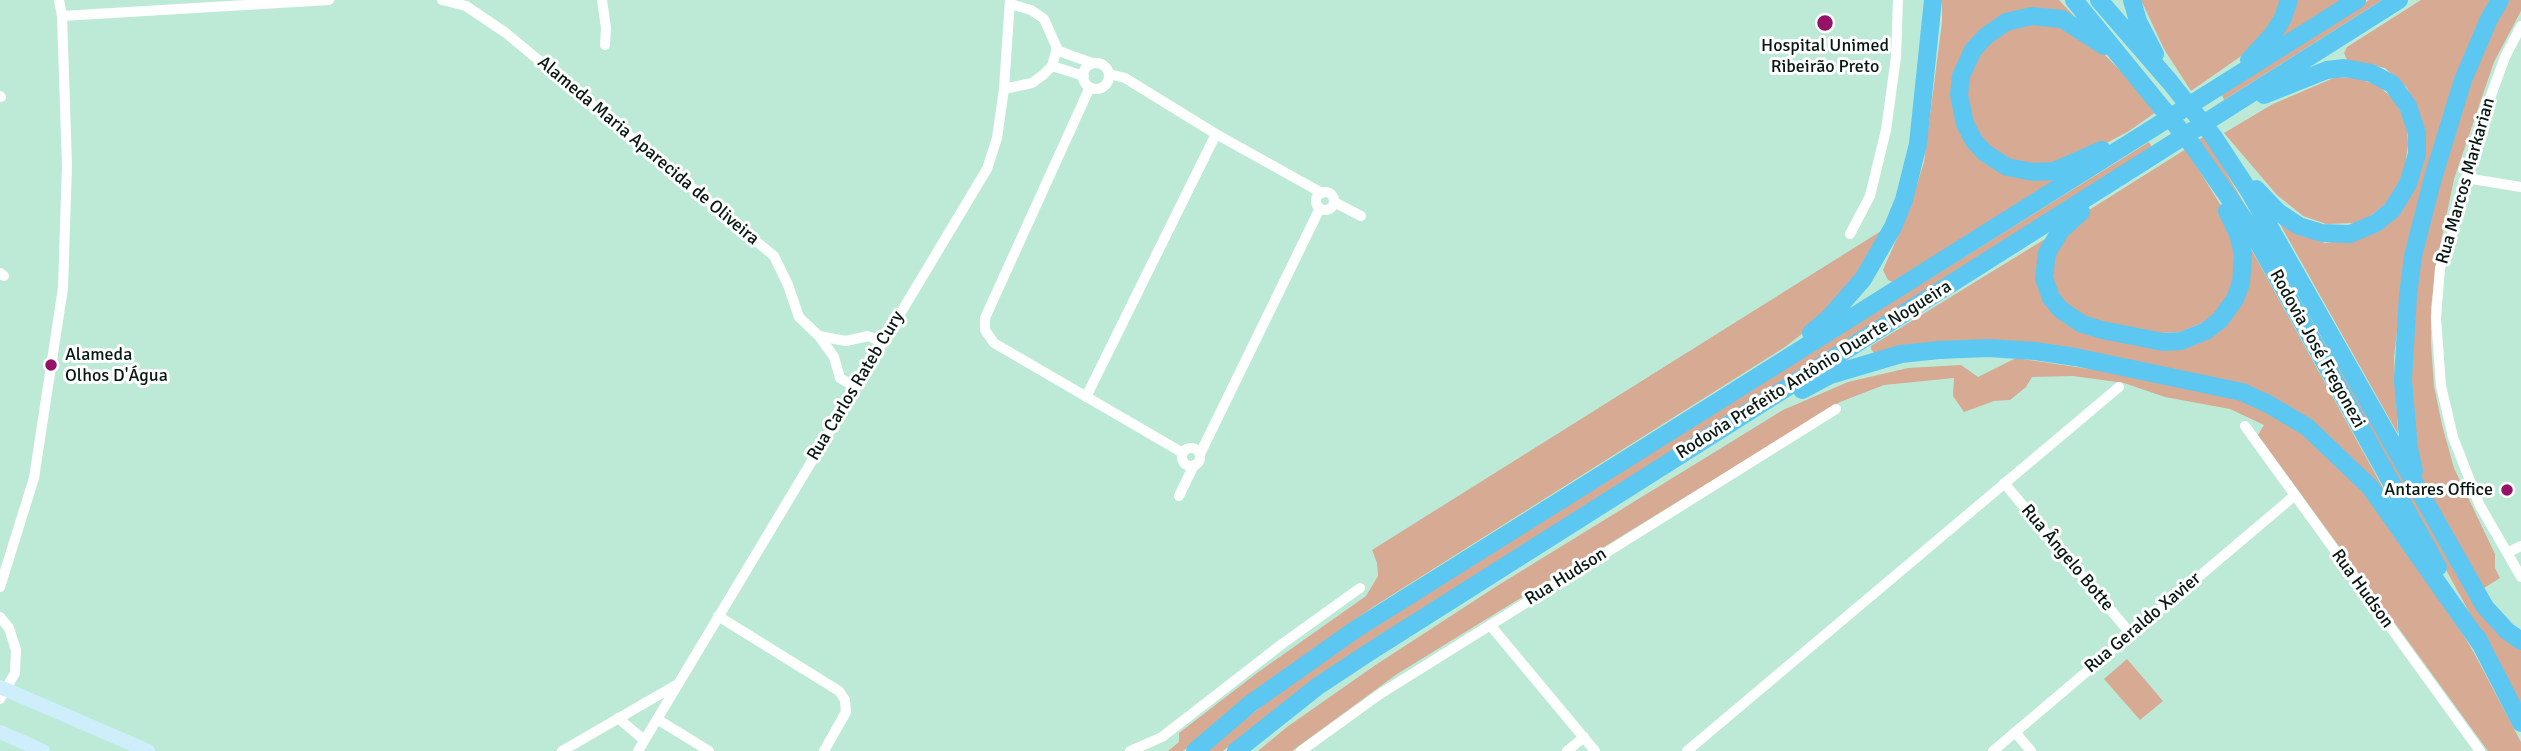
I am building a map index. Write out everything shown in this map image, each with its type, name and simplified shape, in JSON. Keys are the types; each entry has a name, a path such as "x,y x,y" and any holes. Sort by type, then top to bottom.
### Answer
{"highway":[{"path":"1690,420 1829,318 1863,279 1880,253 1904,200 1918,144 1933,0"},
{"name":"Rodovia José Fregonezi","path":"2074,0 2193,146 2256,238 2482,646 2521,723"},
{"name":"Rodovia José Fregonezi","path":"2099,0 2170,82 2215,122 2249,191 2485,607 2507,631 2521,641"},
{"path":"2132,0 2138,21 2170,82"},
{"path":"2207,96 2273,34 2283,18 2288,0"},
{"name":"Rodovia Prefeito Antônio Duarte Nogueira","path":"1195,751 1250,704 1379,614 2357,0"},
{"name":"Rodovia Prefeito Antônio Duarte Nogueira","path":"1236,751 1360,658 2143,162 2215,122 2399,0"},
{"path":"2420,495 2409,449 2403,380 2413,256 2463,80 2500,0"},
{"path":"2136,73 2074,25 2052,17 2024,17 1995,28 1973,50 1961,76 1961,114 1969,133 1984,153 2007,167 2033,172 2054,171 2124,139 2154,129"},
{"path":"2344,68 2363,71 2392,85 2409,106 2417,134 2415,165 2403,195 2384,217 2350,234 2322,233 2299,226 2278,212 2262,196 2215,122 2327,70 2344,68"},
{"path":"2143,162 2061,230 2047,253 2044,278 2055,304 2082,324 2150,341 2181,341 2206,331 2226,313 2238,291 2243,263 2238,234 2193,146"},
{"path":"1706,439 1830,375 1889,357 1940,350 1988,348 2035,351 2230,389 2268,404 2307,427 2348,464 2392,516 2433,580 2482,646"},
{"path":"1188,751 1250,704"}],"street":[{"path":"0,587 34,478 63,288 67,165 59,0"},
{"path":"61,16 329,0"},
{"name":"Alameda Maria Aparecida de Oliveira","path":"442,0 466,6 506,33 774,256 799,317 819,336 834,357 839,379 855,387"},
{"path":"602,0 606,27 605,46"},
{"path":"1850,234 1870,196 1886,130 1896,57 1898,0"},
{"path":"1004,89 1031,83 1052,66 1056,50 1052,33 1044,19 1031,10 1010,2"},
{"name":"Rua Carlos Rateb Cury","path":"638,751 987,169 997,138 1004,89 1010,2"},
{"name":"Rua Marcos Markarian","path":"2521,26 2494,85 2481,123 2451,238 2440,268 2436,318 2441,386 2454,437 2479,504 2521,577"},
{"path":"1056,50 1103,65 1110,74 1125,78 1216,134 1322,193 1330,194 1334,201 1361,216"},
{"path":"1090,87 1084,76 1086,68 1092,63"},
{"path":"1052,66 1084,76"},
{"path":"1090,87 1102,87 1108,82 1110,74"},
{"path":"1090,87 985,318 985,330 994,343 1183,453"},
{"path":"1086,397 1216,134"},
{"path":"2466,178 2521,187"},
{"path":"1322,193 1316,200 1320,208 1325,211 1331,209 1334,201"},
{"path":"1179,496 1200,459 1200,454 1320,208"},
{"path":"819,336 846,341 868,337 882,342"},
{"path":"834,357 846,341"},
{"path":"1687,751 2119,387"},
{"name":"Rua Hudson","path":"1301,751 1380,694 1836,409"},
{"name":"Rua Hudson","path":"2245,426 2480,751"},
{"path":"1183,453 1190,448 1196,449 1200,454"},
{"path":"1183,453 1184,462 1188,466 1195,465"},
{"name":"Rua Ângelo Botte","path":"2004,483 2130,633"},
{"name":"Rua Geraldo Xavier","path":"1993,751 2294,496"},
{"path":"2507,553 2521,546"},
{"path":"1130,751 1162,737 1282,644 1360,588"},
{"path":"718,616 839,691 845,700 846,712 824,751"},
{"path":"0,617 9,628 16,650 15,673 1,692 148,751"},
{"path":"1490,625 1595,751"},
{"path":"562,751 678,684"},
{"path":"618,718 644,740"},
{"path":"657,719 709,751"},
{"path":"0,732 43,751"},
{"path":"2015,732 2031,751"},
{"path":"1567,751 1584,737"}],"shaded area":[{"path":"1942,0 2059,0 2084,27 2019,13 1954,76 1973,151 2055,179 2054,184 1895,283 1888,280 1883,270 1908,213 1924,162 1942,22"},
{"path":"2141,0 2281,0 2272,24 2247,52 2191,91 2164,49"},
{"path":"2293,0 2343,0 2280,41"},
{"path":"2369,0 2382,0 2224,100 2222,95"},
{"path":"2421,0 2496,0 2405,264 2394,357 2398,434 2276,217 2298,233 2325,243 2358,239 2399,209 2421,121 2407,88 2385,68 2347,60 2344,53 2347,47"},
{"path":"2504,0 2521,0 2521,11 2494,62 2454,179 2436,266 2431,307 2434,386 2442,425 2454,468 2495,554 2495,568 2500,578 2481,590 2421,486 2411,429 2411,293 2455,111"},
{"path":"2011,24 2065,25 2096,46 2159,110 2129,131 2073,161 2021,166 1980,141 1962,93 1980,47"},
{"path":"2336,77 2357,78 2379,86 2395,101 2407,123 2408,145 2404,173 2394,197 2369,217 2356,223 2326,224 2303,216 2277,195 2224,133 2273,104"},
{"path":"2205,136 2478,608 2521,648 2521,707 2334,365 2198,140"},
{"path":"2149,142 2152,147 1301,689 1223,751 1205,751 1332,651"},
{"path":"2186,149 2223,209 2239,264 2229,297 2209,320 2180,332 2161,333 2089,321 2071,312 2051,284 2050,260 2081,215"},
{"path":"1889,226 1875,254 1812,326 1785,347 1373,607 1267,682 1183,751 1168,751 1179,742 1179,733 1257,673 1366,596 1378,576 1372,550"},
{"path":"2245,238 2404,526 2286,407 2082,354 1875,354 1871,349 1871,346 2045,239 2038,254 2050,303 2148,344 2230,316"},
{"path":"2016,358 2217,388 2303,430 2350,473 2424,571 2473,651 2521,742 2521,751 2488,751 2258,435 2264,425 2230,409 2165,397 2124,383 2073,376 2032,377 2026,387 2010,400 1994,401 1964,412 1953,396 1954,378 1884,385 1840,402 1397,674 1292,751 1258,751 1287,727 1374,666 1497,586 1783,410 1848,382 1908,368 1961,365 1978,377"},
{"path":"2127,659 2163,701 2140,720 2104,679"}],"place":[{"name":"Hospital Unimed Ribeirão Preto","path":"1825,23"},
{"name":"Alameda Olhos D'Água","path":"51,365"},
{"name":"Antares Office","path":"2507,490"}]}
